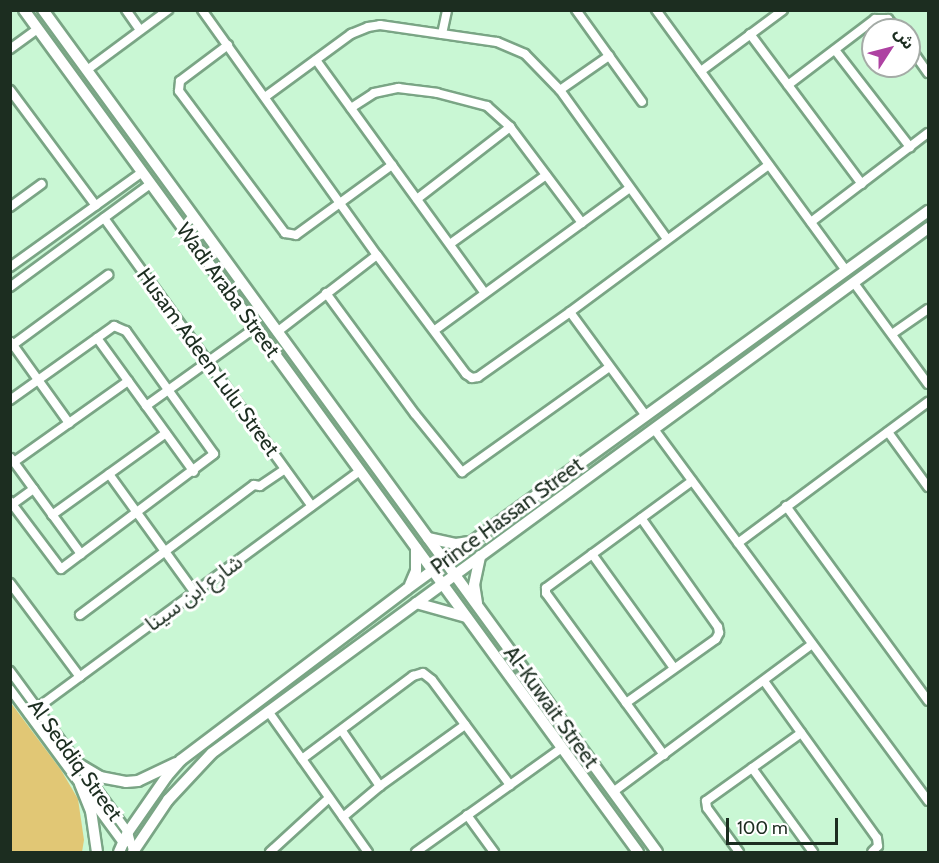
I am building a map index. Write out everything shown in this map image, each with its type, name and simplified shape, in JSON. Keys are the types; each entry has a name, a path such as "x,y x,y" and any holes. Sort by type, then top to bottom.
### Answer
{"main road":[{"name":"Wadi Araba Street","path":"24,10 432,570"},
{"name":"Wadi Araba Street","path":"43,10 445,561"},
{"name":"Prince Hassan Street","path":"130,844 167,776 181,760 406,589 928,211"},
{"name":"Prince Hassan Street","path":"130,844 212,753 928,228"},
{"path":"218,277 230,267"},
{"path":"427,537 456,544 472,541"},
{"path":"406,589 416,571 416,548"},
{"path":"478,607 474,585 480,556"},
{"name":"Al-Kuwait Street","path":"445,561 657,852"},
{"name":"Al-Kuwait Street","path":"432,570 638,852"},
{"path":"416,603 466,617"},
{"path":"77,763 100,777 126,782 138,781 181,760"},
{"path":"80,784 91,811 97,852"}],"street":[{"path":"126,10 140,30"},
{"path":"87,70 168,10"},
{"path":"202,10 377,255 466,374 478,377 769,165"},
{"path":"442,34 447,10"},
{"path":"576,10 642,102"},
{"path":"669,10 658,14 846,271"},
{"path":"701,71 783,10"},
{"path":"266,97 351,34 368,27 380,25 497,42 514,48 525,54 560,90 667,239"},
{"path":"10,49 38,29"},
{"path":"788,85 861,31"},
{"path":"750,34 862,184"},
{"path":"228,45 180,81 179,91 285,233 296,235 392,165"},
{"path":"835,50 910,147"},
{"path":"560,90 609,56"},
{"path":"316,60 484,292"},
{"path":"351,108 374,93 398,88 477,102 498,114 582,223"},
{"path":"10,90 96,206"},
{"path":"417,199 510,128"},
{"path":"811,222 928,133"},
{"path":"10,267 142,172"},
{"path":"450,244 546,175"},
{"path":"10,207 42,184"},
{"path":"10,287 150,184"},
{"path":"435,330 484,292 630,188"},
{"name":"Husam Adeen Lulu Street","path":"104,218 312,506"},
{"path":"277,332 377,255"},
{"path":"69,423 11,344 108,275"},
{"path":"854,283 928,384"},
{"path":"326,293 415,414 462,472 609,368"},
{"path":"892,334 928,309"},
{"path":"570,312 646,416"},
{"path":"10,400 114,326 126,331 214,454 194,472 61,569 11,504 33,489"},
{"path":"146,406 255,328"},
{"path":"97,338 194,472"},
{"path":"81,554 12,460 128,381"},
{"path":"738,543 928,402"},
{"path":"654,429 928,801"},
{"path":"888,432 928,488"},
{"path":"52,515 166,433"},
{"path":"80,615 254,485 260,486 285,469"},
{"name":"شارع ابن سينا","path":"29,714 360,471"},
{"path":"109,474 195,593"},
{"path":"664,755 546,593 549,584 692,481"},
{"path":"786,506 928,701"},
{"path":"626,703 716,639 718,627 641,518"},
{"path":"592,554 674,668"},
{"path":"10,583 80,677"},
{"path":"613,792 812,644"},
{"name":"Al Seddiq Street","path":"10,671 77,763 130,844"},
{"path":"302,759 413,676 423,673 432,680 510,785"},
{"path":"764,681 877,838 878,846 872,852"},
{"name":"Al Seddiq Street","path":"10,689 80,784 130,844"},
{"path":"268,711 368,852"},
{"path":"343,817 381,786 465,725"},
{"path":"342,731 381,786"},
{"path":"739,852 707,808 706,801 801,733"},
{"path":"416,852 562,748"},
{"path":"752,768 813,852"},
{"path":"270,852 329,798"},
{"path":"467,815 494,852"}],"shaded area":[{"path":"11,703 61,770 78,799 84,840 82,852 11,852"}]}
